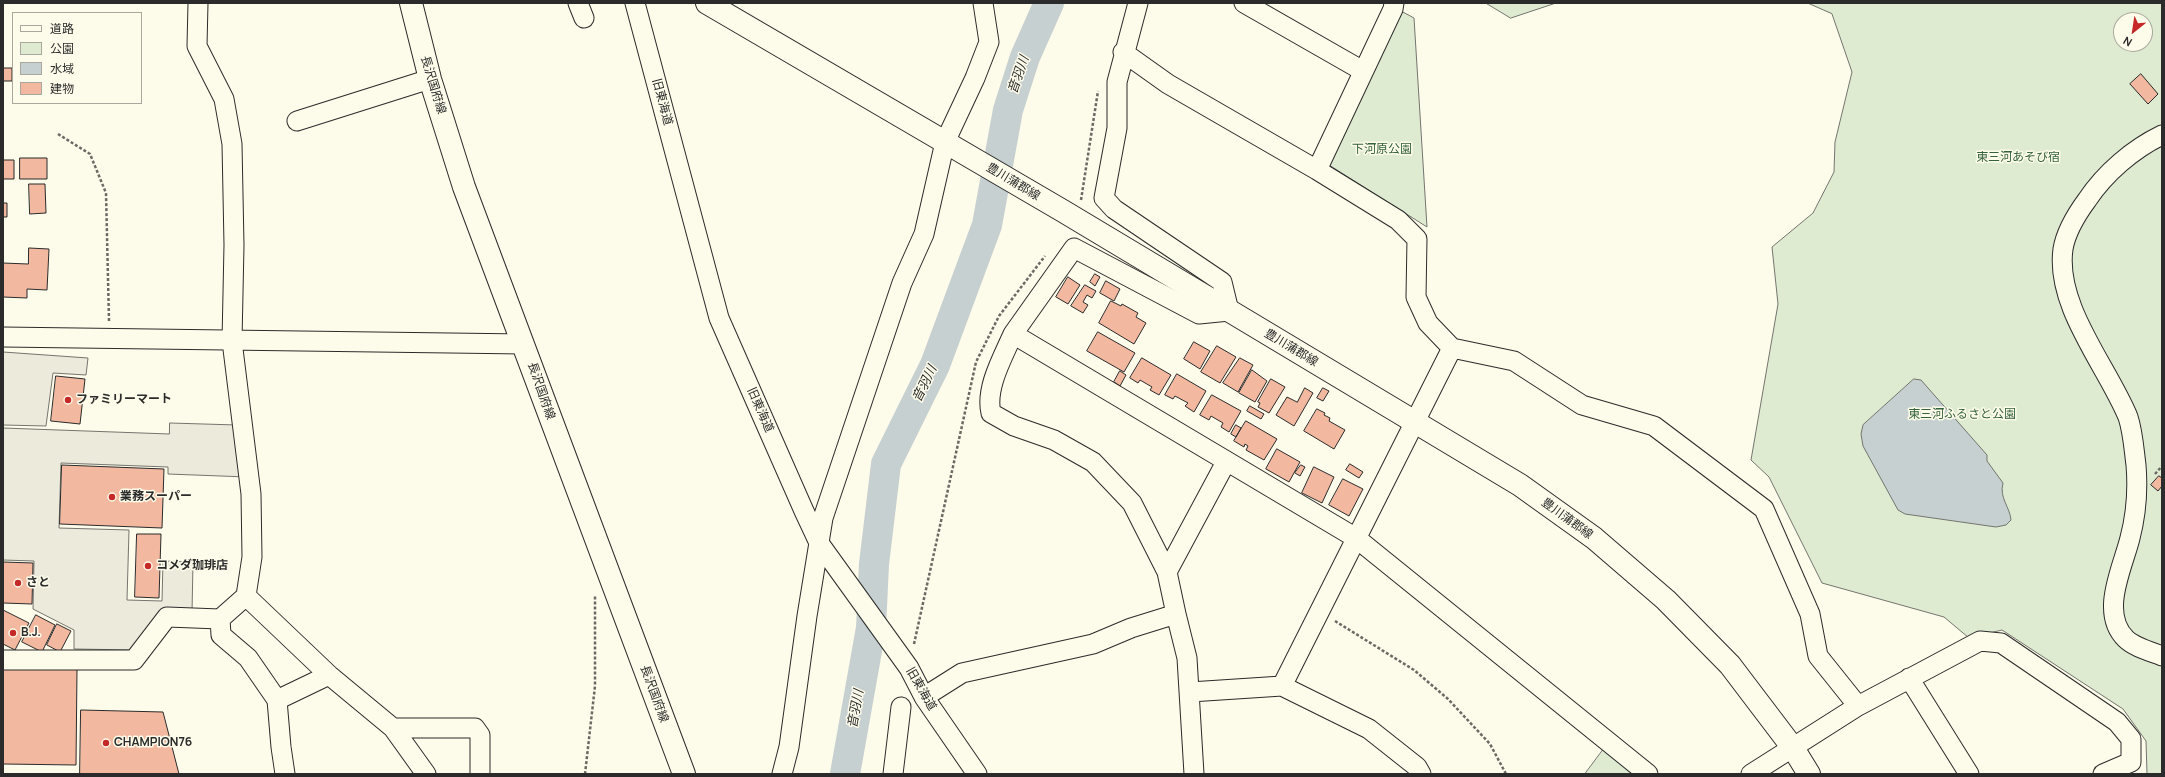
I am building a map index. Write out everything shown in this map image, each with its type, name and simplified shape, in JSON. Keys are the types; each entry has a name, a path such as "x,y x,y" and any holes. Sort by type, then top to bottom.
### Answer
{"main road":[{"name":"長沢国府線","path":"411,3 430,79 464,187 524,344 564,458 684,774"},
{"name":"豊川蒲郡線","path":"707,3 1063,211 1520,485 1594,538 1666,600 1730,665 1793,748 1809,774"}],"street":[{"path":"3,660 134,660 167,616 220,619 246,596 252,557 251,494 232,341 234,245 232,144 224,99 197,46 198,3"},
{"name":"旧東海道","path":"635,3 719,318 823,549 909,668 924,697 976,774"},
{"path":"782,774 789,747 807,616 823,549 823,518 902,283 924,234 949,144 989,42 983,3"},
{"path":"1138,3 1123,52 1117,82 1117,128 1104,198 1114,209 1222,282 1229,311 1200,314 1074,248 1013,334 999,367 988,403 990,413 1014,426 1054,440 1093,462 1132,503 1167,572 1187,658 1194,774"},
{"path":"1244,3 1363,71"},
{"path":"1317,170 1393,9 1394,3"},
{"path":"1123,52 1168,84 1317,170 1398,220 1417,239 1416,297 1428,323 1452,348 1514,361 1582,405 1654,426 1764,509 1810,614 1818,656 1858,706"},
{"path":"297,121 430,79"},
{"path":"2162,135 2127,157 2095,188 2074,219 2063,248 2062,272 2067,296 2128,418 2133,444 2138,489 2130,538 2118,576 2114,598 2115,616 2119,630 2127,640 2162,656"},
{"path":"1013,334 1356,538 1648,774"},
{"path":"3,337 524,344"},
{"path":"1282,686 1452,348"},
{"path":"1167,572 1226,462"},
{"path":"246,596 329,675 393,728 426,774"},
{"path":"924,697 962,673 1093,644 1131,628 1176,614"},
{"path":"220,619 221,635 248,658 278,700 280,747 285,774"},
{"path":"1751,774 1858,706 1980,642 2001,643 2117,722 2131,739 2131,762 2103,774"},
{"path":"278,700 329,675"},
{"path":"1909,678 1969,774"},
{"path":"1190,692 1282,686 1369,729 1417,767 1421,774"},
{"path":"894,774 901,707"},
{"path":"393,728 475,728 480,735 480,774"}],"path":[{"path":"58,134 90,154 106,192 110,339"},
{"path":"909,668 976,362"},
{"path":"585,774 595,686 595,588"},
{"path":"1330,618 1414,670 1448,699 1490,744 1506,774"}],"green space":[{"path":"1486,3 1556,3 1511,18"},
{"name":"東三河ふるさと公園","path":"1808,3 2162,3 2162,774 2147,774 2146,741 2123,709 2002,630 1969,638 1944,617 1822,583 1769,477 1751,460 1778,304 1772,247 1813,213 1834,172 1835,142 1852,72 1832,14"},
{"name":"下河原公園","path":"1401,11 1414,18 1427,227 1329,165"},
{"path":"1603,750 1633,774 1585,774"}],"shaded area":[{"path":"3,352 88,358 86,375 53,373 46,426 3,425"},
{"path":"170,423 237,425 247,477 168,474 168,467 61,463 59,528 129,530 127,600 162,601 163,561 193,562 192,613 135,650 74,649 74,630 33,609 34,561 3,560 3,428 169,434"}],"water":[{"path":"1914,379 1921,380 1987,455 1987,461 2003,483 2002,493 2011,520 2006,525 1996,527 1905,514 1898,510 1863,446 1861,434 1863,425"}],"building":[{"path":"3,68 12,68 12,81 3,81"},
{"path":"2141,74 2158,94 2148,104 2130,84"},
{"path":"20,158 47,158 47,179 20,179"},
{"path":"3,160 14,160 14,179 3,179"},
{"path":"29,184 45,184 46,213 30,214"},
{"path":"3,203 7,203 7,217 3,217"},
{"path":"29,248 49,249 47,290 27,289 27,298 3,297 3,263 28,264"},
{"path":"1095,274 1100,277 1095,286 1090,282"},
{"path":"1068,277 1080,285 1068,304 1056,297"},
{"path":"1106,281 1120,289 1114,301 1100,293"},
{"path":"1085,285 1096,291 1092,298 1087,295 1083,302 1088,305 1083,313 1071,306"},
{"path":"1111,301 1121,306 1122,304 1138,313 1136,317 1146,323 1134,344 1099,323"},
{"path":"1098,332 1135,353 1124,372 1087,351"},
{"path":"1194,342 1210,351 1200,369 1184,359"},
{"path":"1217,346 1236,357 1220,383 1201,372"},
{"path":"1142,358 1171,375 1159,395 1150,390 1152,387 1140,380 1138,383 1130,378"},
{"path":"1240,358 1253,365 1238,392 1223,383"},
{"path":"1252,370 1267,381 1255,402 1239,393"},
{"path":"1120,371 1126,375 1120,386 1114,382"},
{"path":"1177,374 1206,391 1194,412 1185,406 1188,403 1175,396 1173,399 1165,395"},
{"name":"ファミリーマート","path":"56,376 85,379 80,424 51,421"},
{"path":"1271,379 1285,387 1269,413 1258,407 1260,403 1258,402"},
{"path":"1305,388 1313,393 1294,426 1276,415 1287,397 1297,402"},
{"path":"1323,388 1329,391 1323,401 1317,398"},
{"path":"1212,395 1241,411 1229,432 1221,427 1223,423 1211,416 1209,420 1200,415"},
{"path":"1250,406 1264,414 1261,419 1247,411"},
{"path":"1317,409 1325,413 1324,415 1330,418 1329,421 1345,430 1334,449 1304,431"},
{"path":"1246,421 1277,439 1264,460 1246,450 1248,446 1245,444 1244,447 1234,441"},
{"path":"1236,425 1241,428 1236,437 1231,434"},
{"path":"1277,449 1300,462 1289,482 1266,469"},
{"path":"1350,464 1363,472 1359,478 1346,470"},
{"name":"業務スーパー","path":"62,465 164,469 162,528 60,524"},
{"path":"1301,465 1305,467 1300,476 1295,473"},
{"path":"1314,467 1334,477 1322,503 1302,493"},
{"path":"2159,476 2162,478 2162,486 2158,491 2151,485"},
{"path":"1343,479 1363,489 1349,516 1329,505"},
{"name":"コメダ珈琲店","path":"137,534 161,534 159,598 135,597"},
{"name":"さと","path":"3,562 33,563 32,604 3,603"},
{"name":"B.J.","path":"3,610 29,623 15,650 3,644"},
{"path":"36,615 55,625 42,652 22,642"},
{"path":"57,624 71,631 60,652 47,645"},
{"path":"3,668 77,669 76,765 3,764"},
{"path":"81,710 163,712 179,774 80,774"}],"waterway":[{"name":"音羽川","path":"845,774 871,628 874,564 886,464 935,365 987,225 1008,110 1025,57 1049,3"}],"place":[{"name":"ファミリーマート","path":"68,400"},
{"name":"業務スーパー","path":"112,497"},
{"name":"コメダ珈琲店","path":"148,566"},
{"name":"さと","path":"18,583"},
{"name":"B.J.","path":"13,633"},
{"name":"CHAMPION76","path":"106,743"}],"park label":[{"name":"東三河あそび宿","path":"2018,158"}]}
